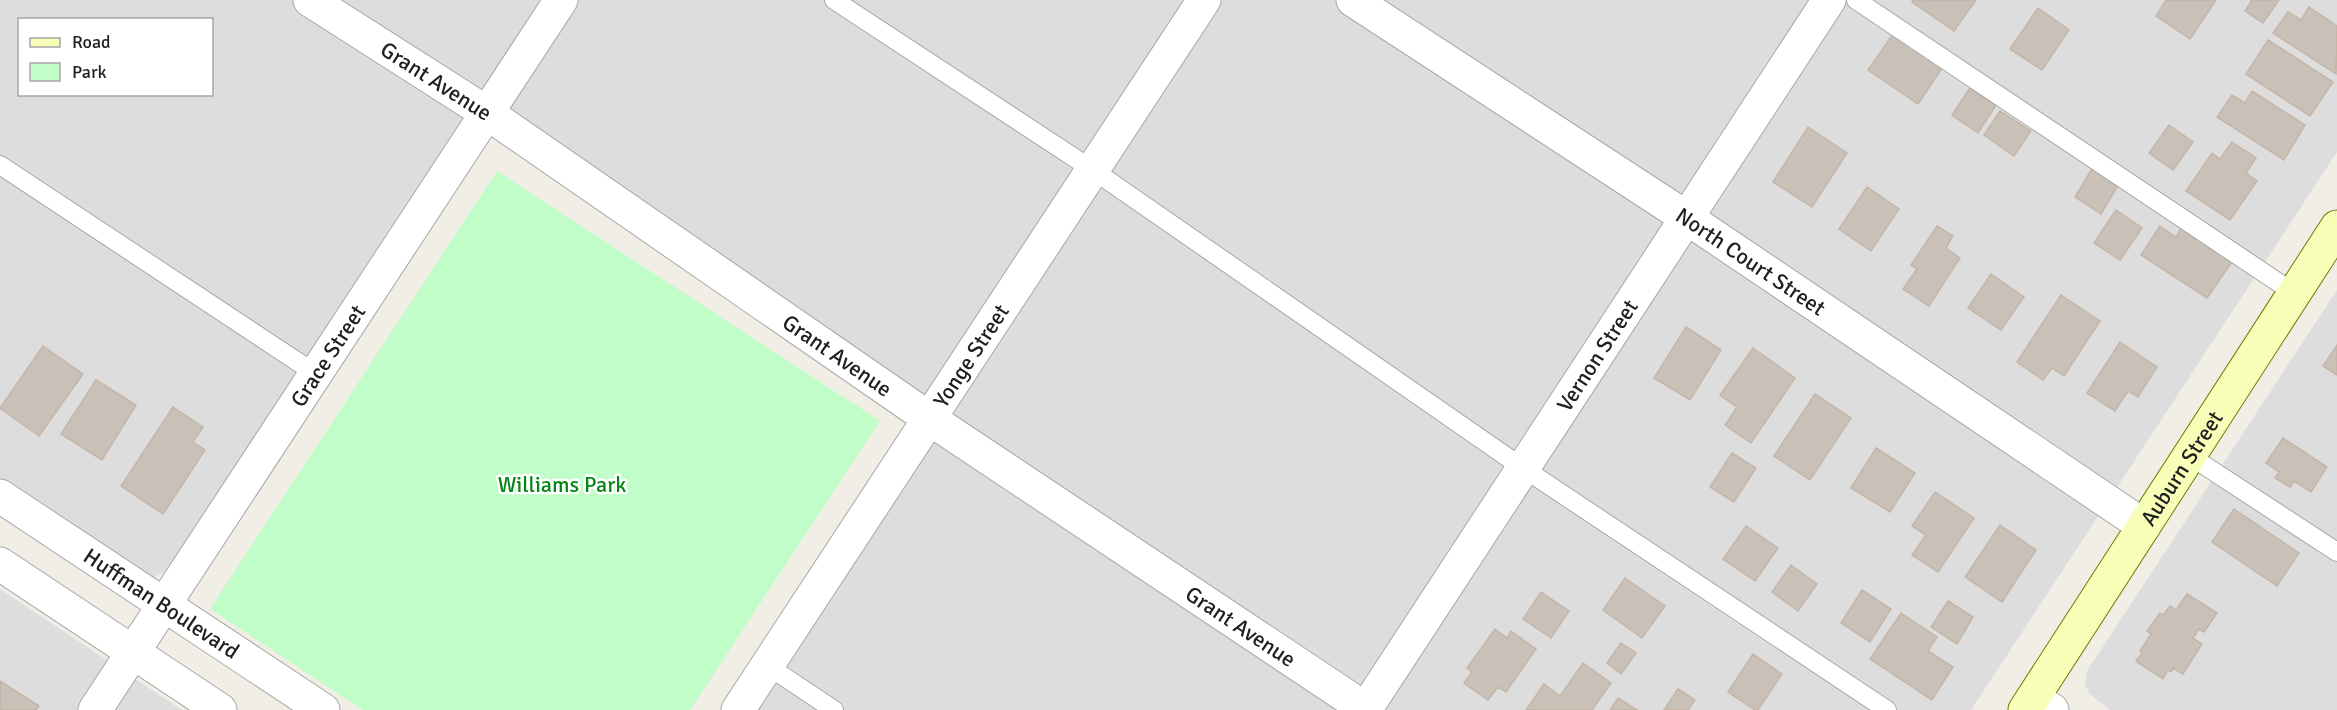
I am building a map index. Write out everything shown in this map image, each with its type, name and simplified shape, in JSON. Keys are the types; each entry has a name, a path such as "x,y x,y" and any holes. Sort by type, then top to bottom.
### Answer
{"main road":[{"name":"Auburn Street","path":"2037,706 2144,526 2337,227"}],"street":[{"name":"Grant Avenue","path":"310,0 487,114 930,419 1366,710"},
{"name":"Grace Street","path":"95,710 561,0"},
{"name":"Yonge Street","path":"738,710 1204,0"},
{"name":"North Court Street","path":"1353,0 1687,218 2144,526"},
{"name":"Vernon Street","path":"1366,710 1828,0"},
{"name":"Huffman Boulevard","path":"0,496 323,710"},
{"path":"0,564 220,710"}],"lane":[{"path":"834,0 1092,170 1523,468 1887,710"},
{"path":"1856,0 2294,293"},
{"path":"0,165 316,374"},
{"path":"2190,456 2337,552"},
{"path":"768,666 834,710"}],"shaded area":[{"path":"0,0 2337,0 2337,152 1971,710 754,710 951,417 478,94 166,571 151,579 0,483"},
{"path":"2337,290 2337,710 2110,710 2089,693 2085,684 2087,671"},
{"path":"0,589 182,710 0,710"}],"green space":[{"name":"Williams Park","path":"497,171 880,421 690,710 363,710 210,609"}],"building":[{"path":"1913,0 1976,0 1954,31 1912,2"},
{"path":"2166,0 2216,0 2190,39 2156,16"},
{"path":"2252,0 2279,0 2263,23 2245,11"},
{"path":"2309,7 2337,26 2336,74 2273,33 2288,12 2301,20"},
{"path":"2038,8 2069,30 2042,70 2010,49"},
{"path":"1893,34 1942,68 1918,104 1868,70"},
{"path":"2268,40 2333,82 2310,116 2246,74"},
{"path":"1970,88 1996,105 1978,133 1952,115"},
{"path":"2252,91 2305,125 2284,160 2217,117 2232,95 2245,103"},
{"path":"2000,111 2031,131 2014,156 1984,135"},
{"path":"2169,125 2193,142 2173,170 2149,153"},
{"path":"1808,127 1847,153 1812,207 1773,182"},
{"path":"2232,142 2256,158 2246,173 2257,181 2230,220 2186,191 2212,153 2220,159"},
{"path":"2093,167 2119,184 2101,214 2075,197"},
{"path":"1867,187 1899,209 1871,251 1839,229"},
{"path":"2116,210 2142,228 2120,260 2094,243"},
{"path":"1937,226 1953,236 1946,248 1960,258 1929,306 1903,289 1917,269 1911,265"},
{"path":"2160,226 2176,237 2181,228 2232,262 2207,298 2141,255"},
{"path":"1991,274 2024,297 2001,330 1968,308"},
{"path":"2061,295 2100,321 2064,376 2052,368 2043,380 2017,362"},
{"path":"1686,327 1721,350 1690,400 1654,378"},
{"path":"2120,342 2157,367 2138,397 2128,391 2115,411 2087,393"},
{"path":"2337,345 2337,375 2323,366"},
{"path":"43,346 83,374 39,436 0,408"},
{"path":"1753,348 1795,378 1751,443 1725,425 1737,407 1720,395"},
{"path":"96,380 136,405 102,460 61,434"},
{"path":"1815,394 1851,418 1810,480 1774,456"},
{"path":"173,407 203,427 193,442 205,450 163,514 121,486"},
{"path":"2283,438 2327,467 2311,492 2294,481 2290,487 2275,478 2279,472 2266,463"},
{"path":"1876,448 1915,473 1890,512 1851,488"},
{"path":"1732,453 1756,468 1734,502 1710,487"},
{"path":"1935,492 1974,518 1938,572 1912,555 1926,535 1912,526"},
{"path":"2234,509 2299,553 2277,586 2212,542"},
{"path":"2000,525 2036,550 2002,602 1965,577"},
{"path":"1746,526 1778,548 1755,581 1723,559"},
{"path":"1791,565 1817,584 1798,611 1772,592"},
{"path":"1625,578 1665,606 1642,638 1603,610"},
{"path":"1862,590 1891,609 1870,642 1841,623"},
{"path":"1541,592 1569,611 1551,638 1523,619"},
{"path":"2187,594 2217,613 2204,632 2199,629 2193,638 2202,644 2183,674 2173,668 2171,672 2168,670 2163,679 2136,661 2151,634 2147,631 2160,613 2163,615 2170,606 2176,610"},
{"path":"1948,601 1973,617 1957,644 1931,627"},
{"path":"1901,613 1937,637 1928,651 1953,667 1932,700 1870,659"},
{"path":"1495,629 1507,638 1511,631 1536,649 1506,692 1498,687 1488,700 1464,683 1472,672 1467,668"},
{"path":"1621,643 1636,653 1621,674 1607,663"},
{"path":"1753,654 1782,674 1758,710 1728,692"},
{"path":"1583,663 1611,683 1592,710 1526,710 1544,684 1560,696"},
{"path":"0,681 39,706 36,710 0,710"},
{"path":"1678,689 1695,700 1688,710 1664,710"},
{"path":"1618,698 1637,710 1610,710"}]}
